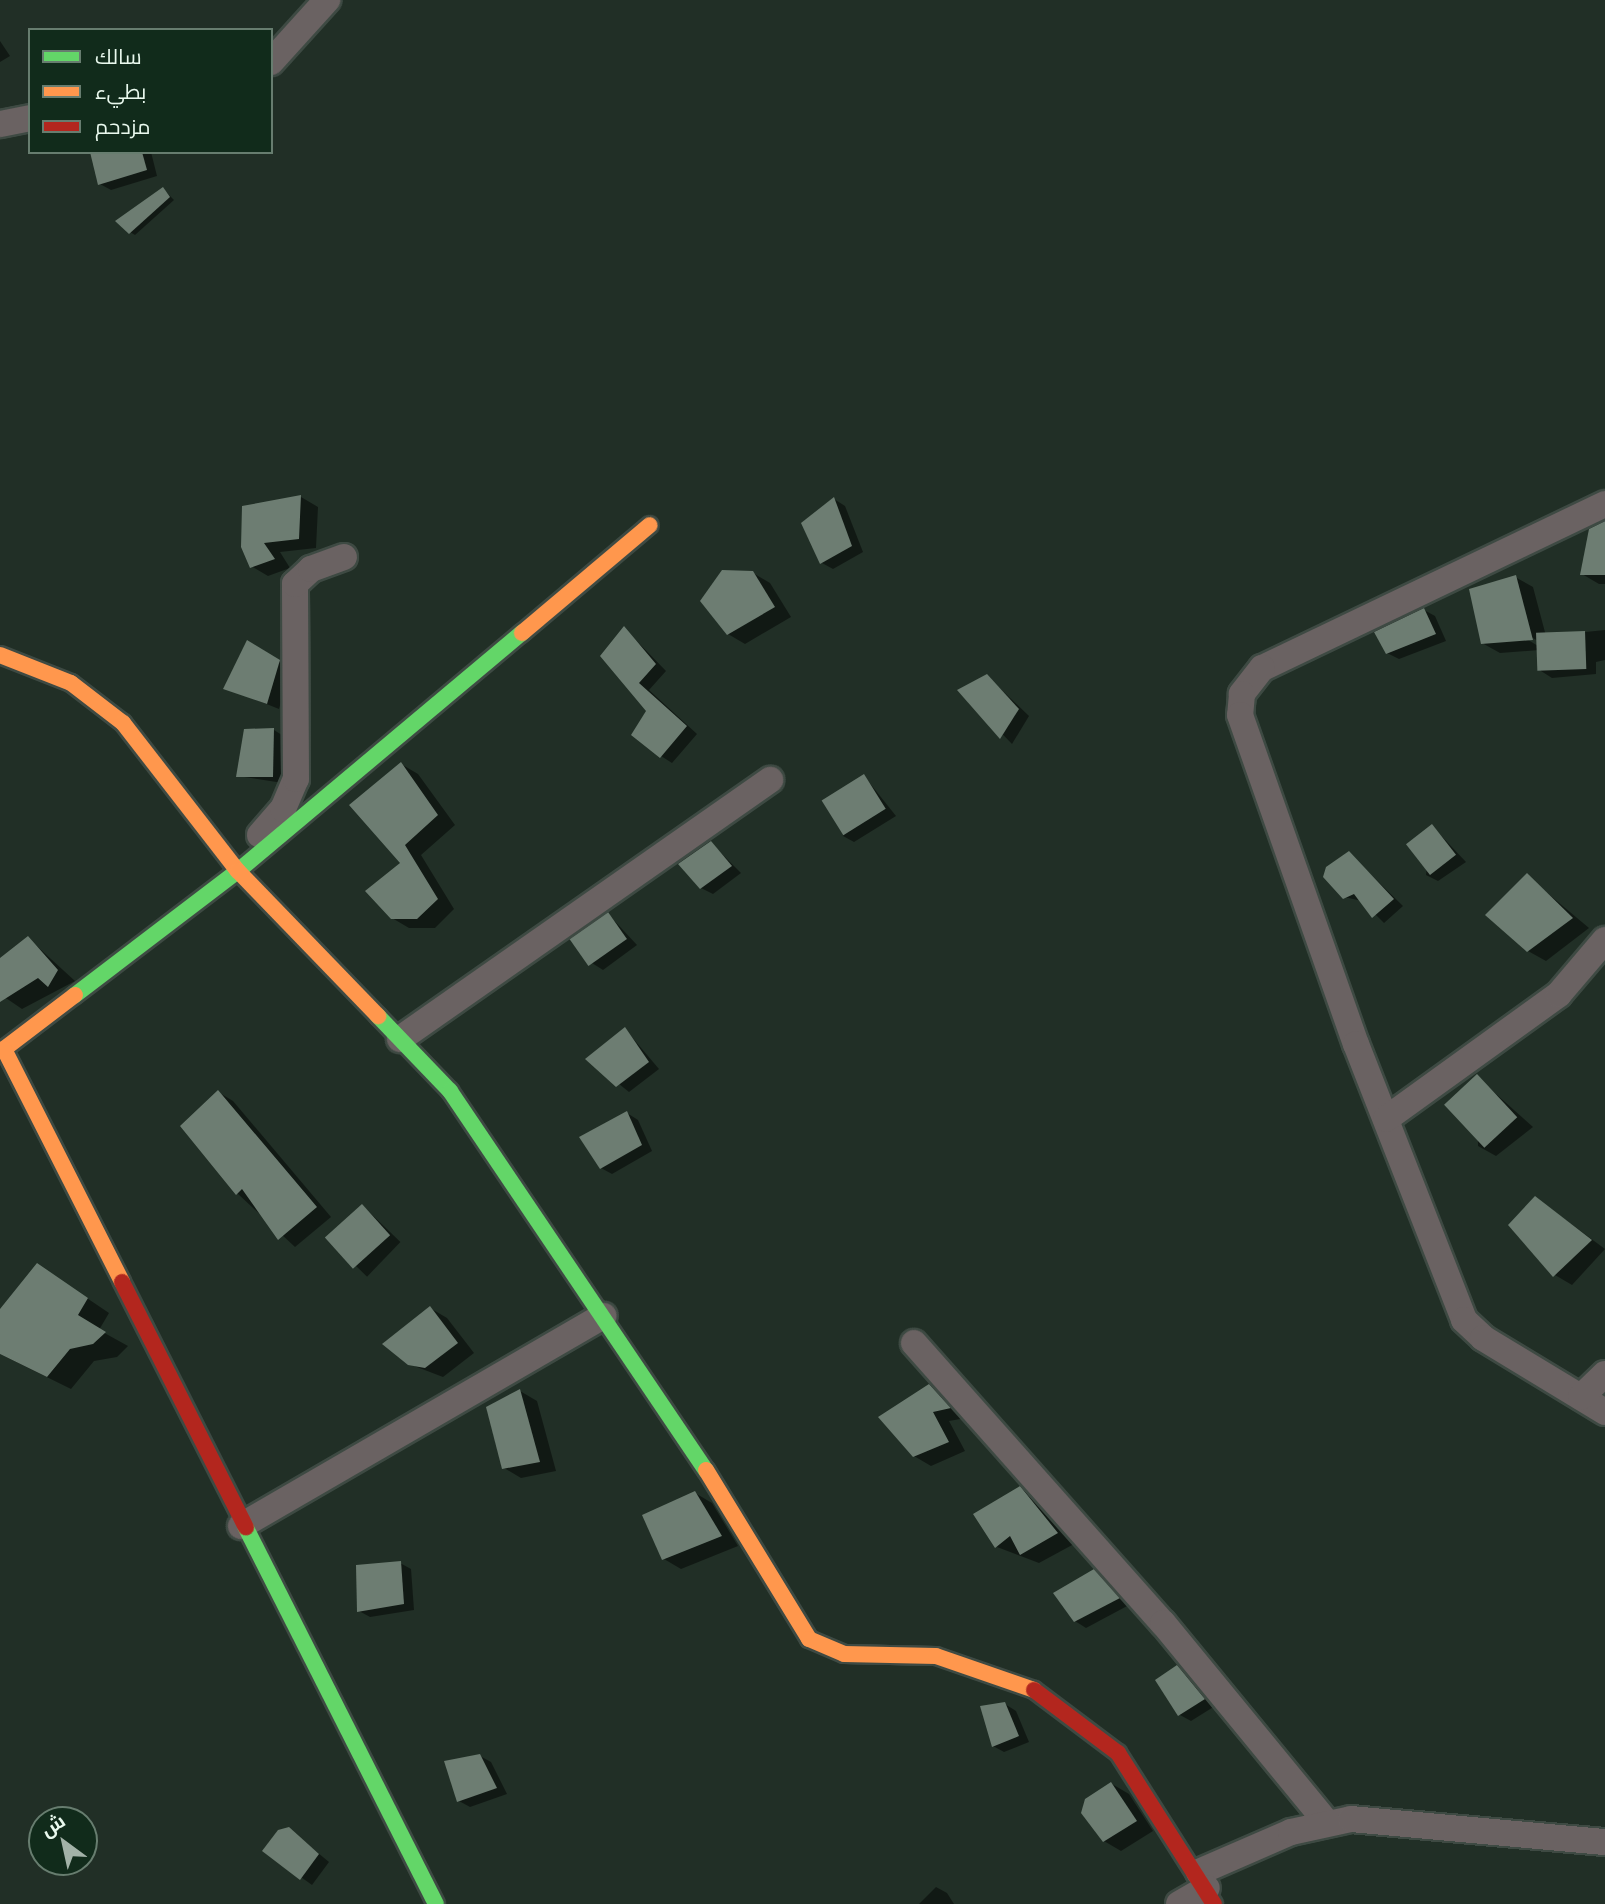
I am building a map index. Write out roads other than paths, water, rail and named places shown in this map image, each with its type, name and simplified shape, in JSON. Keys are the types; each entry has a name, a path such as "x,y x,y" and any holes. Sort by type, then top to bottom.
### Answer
{"street":[{"path":"273,60 327,0"},
{"path":"0,124 28,118"},
{"path":"1605,504 1262,668 1242,694 1240,715 1386,1119 1472,1331 1605,1412"},
{"path":"436,1904 241,1526 137,1301 4,1049 247,863 650,525"},
{"path":"247,863 254,842 283,809 296,779 300,713 292,595 302,575 344,557"},
{"path":"0,655 71,683 122,723 473,1122 603,1316 809,1639 844,1654 936,1656 1024,1682 1118,1753 1207,1888"},
{"path":"400,1040 770,780"},
{"path":"1386,1119 1559,994 1605,940"},
{"path":"241,1526 603,1316"},
{"path":"914,1343 1163,1623 1326,1823"},
{"path":"1581,1397 1605,1374"},
{"path":"1179,1904 1326,1823 1409,1823 1605,1842"}]}
